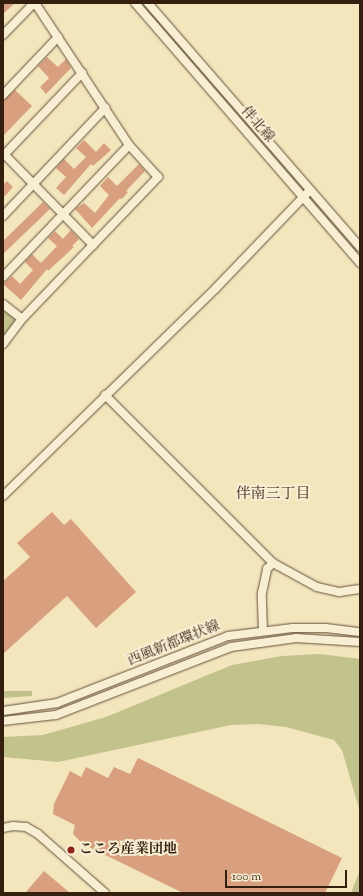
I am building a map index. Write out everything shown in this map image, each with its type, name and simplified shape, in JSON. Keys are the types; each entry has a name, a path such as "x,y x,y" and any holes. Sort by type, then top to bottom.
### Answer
{"street":[{"path":"3,35 34,3 129,145 158,178 22,319 3,344"},
{"name":"伴北線","path":"135,3 302,198 360,263"},
{"name":"伴北線","path":"148,3 309,191 360,247"},
{"path":"3,95 58,37"},
{"path":"82,73 3,154 94,245"},
{"path":"3,216 105,108"},
{"path":"3,277 129,145"},
{"path":"3,496 216,288 309,191"},
{"path":"3,304 22,319"},
{"path":"105,395 273,563 317,587 340,592 360,589"},
{"path":"263,631 262,593 267,569 273,563"},
{"name":"西風新都環状線","path":"3,711 56,704 228,636 263,631 326,628 360,632"},
{"name":"西風新都環状線","path":"3,721 56,715 231,647 296,638 360,642"},
{"path":"3,828 12,826 26,827 38,834 105,893"}],"green space":[{"path":"3,307 14,315 15,321 3,338"},
{"path":"320,654 360,659 360,812 342,750 334,740 286,727 259,724 231,725 58,762 3,757 3,737 43,735 106,717 232,665 282,656"},
{"path":"3,691 32,691 32,696 3,698"},
{"path":"360,870 360,893 351,893"}],"building":[{"path":"3,3 15,3 3,14"},
{"path":"47,57 58,67 66,59 71,68 46,94 40,87 49,78 38,66"},
{"path":"15,90 32,106 3,136 3,101"},
{"path":"84,140 96,152 104,143 111,150 93,166 91,164 64,195 56,188 66,177 56,168 64,159 74,169 86,157 76,148"},
{"path":"139,164 145,171 126,191 128,192 122,199 120,198 92,228 75,209 84,203 95,213 109,195 100,186 108,177 117,186"},
{"path":"7,181 13,187 3,198 3,185"},
{"path":"43,202 50,209 3,254 3,241"},
{"path":"71,230 79,239 72,246 74,247 48,271 47,269 21,300 3,284 12,276 20,284 33,270 25,262 32,254 41,263 57,246 48,238 55,231 63,239"},
{"path":"52,512 64,525 71,519 136,592 96,628 67,596 3,654 3,581 30,557 17,543"},
{"path":"138,758 342,858 325,893 183,893 83,844 73,834 75,825 53,814 54,804 70,771 81,777 86,767 108,778 114,767 130,774"},
{"path":"44,871 70,893 25,893"}],"place":[{"name":"こころ産業団地","path":"71,850"}],"district":[{"name":"伴南三丁目","path":"273,495"}]}
